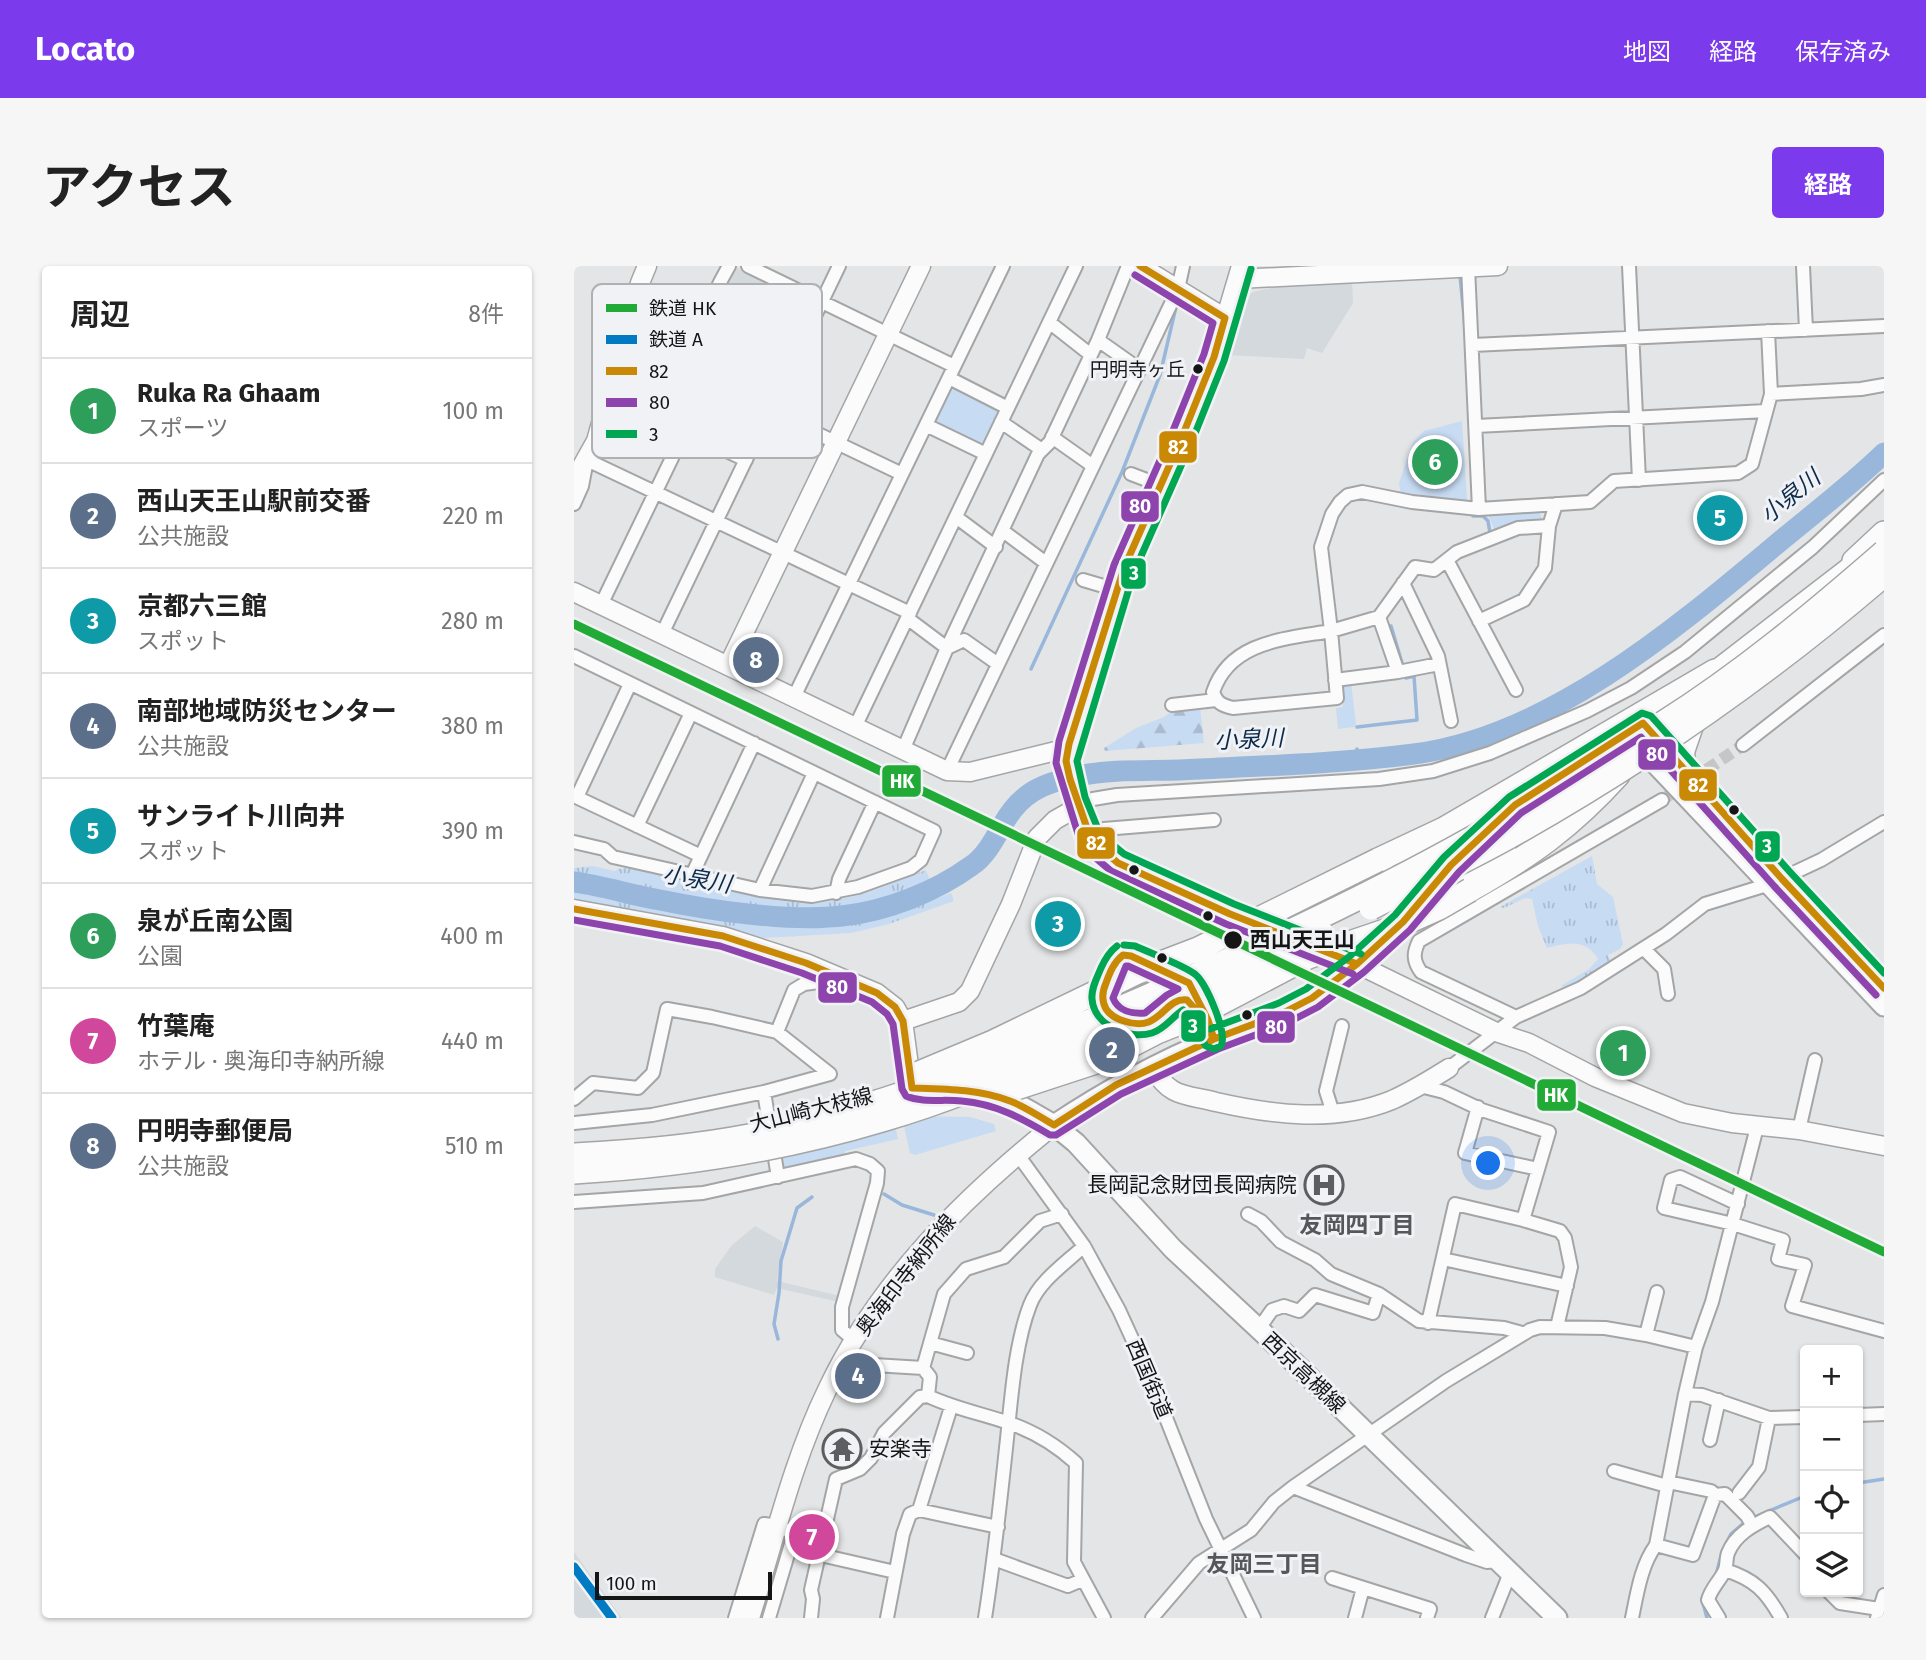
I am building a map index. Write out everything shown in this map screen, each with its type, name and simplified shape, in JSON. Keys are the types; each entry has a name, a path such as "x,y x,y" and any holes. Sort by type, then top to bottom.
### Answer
{"highway":[{"path":"1854,561 1884,533"},
{"path":"574,1155 712,1143 841,1114 982,1066 1106,1015 1289,932 1437,856 1542,797 1663,723 1771,646 1884,552"},
{"path":"1772,664 1808,642 1881,585"},
{"path":"786,1145 883,1120 988,1083 1167,1007 1290,950 1519,830 1667,739 1754,679 1881,585"},
{"path":"1383,869 1444,829 1715,671"},
{"path":"712,1143 852,1099 993,1042 1138,972 1225,922 1285,897 1305,895 1383,869 1651,740"},
{"path":"574,1172 640,1168 852,1137 912,1123 1105,1059 1157,1032 1192,1018 1308,957 1352,954 1470,890 1523,860 1555,836 1588,809 1618,775"}],"main road":[{"path":"1651,740 1687,772 1776,881 1884,988"},
{"path":"1054,1125 1116,1085 1214,1039 1283,1013 1312,998 1352,954 1403,922 1522,836 1618,775 1651,740"},
{"path":"1515,806 1651,740"},
{"path":"1651,740 1884,1006"},
{"path":"1403,922 1451,865"},
{"name":"大山崎大枝線","path":"574,1144 632,1143 710,1134 892,1090 912,1088 946,1088 993,1095 1012,1101 1054,1125"},
{"name":"西京高槻線","path":"1054,1125 1076,1143 1173,1250 1557,1618"}],"street":[{"path":"639,284 647,266"},
{"path":"718,284 729,266"},
{"path":"839,266 822,302 888,334 1008,408"},
{"path":"728,666 921,266"},
{"path":"793,697 1003,266"},
{"path":"855,727 1076,266"},
{"path":"902,750 947,648 1091,355 1128,266"},
{"path":"1140,266 1225,318"},
{"path":"947,771 1178,289 1183,266"},
{"path":"1497,266 1240,272 1214,356 1182,437 1124,568 1067,755 1077,803 1089,834 1099,847 1118,863 1230,914 1352,954 1496,1032 1529,1043 1595,1077 1672,1108 1706,1118 1757,1127 1799,1130 1884,1146"},
{"path":"1629,266 1639,480"},
{"path":"1803,266 1806,330"},
{"path":"1464,267 1473,345 1479,509"},
{"path":"757,268 788,284"},
{"path":"1049,322 1091,355"},
{"path":"1473,345 1884,326"},
{"path":"1549,526 1518,528 1457,552 1434,570 1415,567 1378,617 1331,631 1254,646 1230,662 1216,681 1213,692 1216,700 1221,705 1233,708 1337,698 1331,631 1321,547 1328,523 1340,502 1349,495 1362,492 1412,502 1479,509 1590,502 1614,481 1738,473 1752,464 1771,394 1768,331"},
{"path":"1098,340 1139,369"},
{"path":"1771,394 1861,389 1884,385"},
{"path":"1476,426 1766,411"},
{"path":"1001,422 1042,450"},
{"path":"926,425 986,454"},
{"path":"822,435 902,474"},
{"path":"1052,437 1093,466"},
{"path":"574,480 592,449"},
{"path":"601,605 672,458"},
{"path":"662,634 746,460 742,458"},
{"path":"587,460 849,584 908,615 947,648"},
{"path":"574,504 582,486 587,460"},
{"path":"1131,474 1160,485"},
{"path":"903,1021 958,1002 970,991 1011,904 1037,838 1077,803 1117,795 1379,779 1433,771 1490,752 1587,711 1631,688 1685,652 1813,547 1884,480"},
{"path":"1479,621 1524,600 1545,568 1549,526 1556,504"},
{"path":"956,517 996,547"},
{"path":"1003,531 1046,563"},
{"path":"1651,740 1715,671 1854,561 1884,542"},
{"path":"1447,560 1516,690"},
{"path":"1651,740 1696,720 1772,664 1884,560"},
{"path":"1083,580 1117,590"},
{"path":"1402,583 1438,656 1451,721"},
{"path":"574,592 947,771 970,772 1067,755"},
{"path":"1378,617 1398,672"},
{"path":"1744,745 1884,635"},
{"path":"947,648 964,640 998,664"},
{"path":"574,656 934,831 917,864 890,876 812,896 760,891 692,876 613,857 604,849 574,842"},
{"path":"1335,680 1440,664"},
{"path":"631,684 576,797 701,856"},
{"path":"1172,705 1216,700"},
{"path":"637,826 691,713"},
{"path":"1687,772 1685,752 1696,720"},
{"path":"692,876 754,743"},
{"path":"760,891 814,773"},
{"path":"1516,1017 1421,972 1414,958 1419,941 1662,800"},
{"path":"836,892 839,879 875,802"},
{"path":"1089,834 1104,829 1214,820"},
{"path":"1153,1068 1162,1083 1176,1092 1266,1112 1292,1115 1333,1113 1374,1106 1420,1086 1449,1068 1516,1017 1581,988 1644,948 1705,904 1776,881 1821,860 1884,822"},
{"path":"574,908 723,936 844,978 885,998 895,1007 903,1021 912,1088"},
{"path":"1644,948 1664,969 1668,994"},
{"path":"777,1032 794,990 804,985 844,978"},
{"path":"574,1099 593,1083 638,1088 653,1073 667,1009 777,1032 830,1074 764,1092 652,1115 574,1123"},
{"path":"1333,1113 1326,1091 1342,1026"},
{"path":"1799,1130 1815,1059"},
{"path":"1420,1086 1444,1092 1549,1132 1523,1220"},
{"path":"764,1092 778,1177"},
{"path":"1478,1107 1465,1153 1538,1169"},
{"name":"奥海印寺納所線","path":"750,1618 810,1430 827,1390 855,1340 877,1305 939,1227 1054,1125"},
{"path":"1632,1618 1640,1583 1656,1545 1696,1347 1712,1302 1757,1127"},
{"name":"西国街道","path":"1018,1155 1084,1246 1119,1310 1151,1380 1206,1519 1254,1618"},
{"path":"574,1202 703,1193 856,1159 870,1164 878,1171 877,1183 842,1307 842,1330 855,1340"},
{"path":"1738,1204 1680,1177 1671,1180 1664,1208 1733,1224 1783,1240 1778,1259 1805,1265 1792,1306 1884,1331"},
{"path":"1428,1323 1455,1204 1560,1231 1565,1238 1571,1267 1557,1328"},
{"path":"1248,1213 1261,1221 1281,1242 1315,1260 1331,1274 1379,1294 1419,1321 1504,1328 1522,1333"},
{"path":"923,1368 944,1294 966,1269 1004,1257 1040,1221 1062,1214"},
{"path":"985,1618 1015,1374 1031,1303 1044,1284 1084,1246"},
{"path":"1443,1259 1567,1286"},
{"path":"1646,1335 1657,1293"},
{"path":"1258,1329 1272,1310 1284,1306 1299,1311 1315,1295 1373,1313 1379,1294"},
{"path":"1152,1618 1199,1563 1220,1547 1251,1530 1274,1502 1293,1487 1446,1381 1522,1333 1541,1327 1605,1328 1696,1347"},
{"path":"930,1343 968,1353"},
{"path":"841,1363 923,1368 930,1377 928,1396"},
{"path":"1685,1394 1702,1395 1769,1418 1800,1417"},
{"path":"811,1618 811,1590 836,1479 860,1469 871,1458 884,1433 920,1397 928,1396 951,1407 1009,1422 1047,1441 1076,1463 1074,1562 1104,1618"},
{"path":"1710,1440 1719,1400"},
{"path":"919,1510 951,1407"},
{"path":"1863,1415 1884,1414"},
{"path":"1739,1493 1759,1467 1769,1418"},
{"path":"1614,1471 1711,1491 1715,1495 1725,1494 1750,1521"},
{"path":"1293,1487 1466,1555 1504,1567 1492,1618"},
{"path":"1656,1545 1693,1555 1715,1495"},
{"path":"887,1618 903,1534 910,1514 919,1510 998,1527"},
{"path":"1720,1618 1708,1600 1710,1593 1725,1570 1728,1553 1750,1521 1770,1517 1800,1549"},
{"path":"734,1618 764,1524 779,1526 794,1534 769,1618"},
{"path":"790,1548 895,1572"},
{"path":"994,1559 1068,1586 1082,1580"},
{"path":"1725,1570 1746,1577 1765,1594 1782,1618"},
{"path":"1332,1578 1430,1609 1427,1618"},
{"path":"1355,1618 1363,1588"},
{"path":"1834,1597 1840,1603 1878,1614 1884,1595"}],"shaded area":[{"path":"732,266 773,284 724,284"},
{"path":"1352,279 1353,303 1322,353 1307,348 1304,359 1227,355 1246,297 1253,292 1294,283"},
{"path":"755,1226 783,1242 777,1281 840,1296 839,1302 777,1288 774,1295 715,1277 715,1269 731,1246"},
{"path":"574,1552 622,1618 576,1618"}],"green space":[{"path":"953,385 998,408 1000,413 984,445 979,446 933,424 947,387"},
{"path":"1462,421 1467,500 1401,494 1399,483 1413,442 1424,431"},
{"path":"1538,510 1543,520 1540,522 1496,533 1487,513"},
{"path":"1351,682 1356,725 1338,729 1336,708 1343,707 1340,686"},
{"path":"1200,707 1204,743 1105,751 1104,748 1136,728 1164,717 1175,709"},
{"path":"1592,856 1597,884 1613,897 1623,944 1620,949 1608,955 1611,961 1570,990 1561,986 1589,969 1598,959 1593,952 1575,944 1547,948 1538,926 1532,899 1525,898 1504,908 1500,907"},
{"path":"593,866 615,871 627,868 738,892 797,899 850,897 926,870 931,884 884,904 836,912 770,912 732,908 574,875 574,868"},
{"path":"574,888 696,910 766,927 832,928 872,921 951,893 954,901 889,924 851,933 763,938 703,922 574,899"},
{"path":"892,1112 898,1139 845,1151 845,1156 785,1170 778,1138"},
{"path":"902,1117 970,1117 994,1124 996,1131 915,1155 910,1153"}],"waterway":[{"path":"1460,276 1465,326"},
{"path":"1031,669 1122,472 1160,375 1176,307"},
{"name":"小泉川","path":"574,882 727,911 799,918 842,916 876,910 910,899 957,875 985,853 1016,805 1033,791 1053,782 1116,771 1356,760 1414,754 1464,744 1512,726 1560,703 1606,676 1693,613 1884,453"},
{"path":"1473,516 1483,516 1488,521 1490,533"},
{"path":"1391,626 1402,663"},
{"path":"1357,727 1417,720 1414,676 1406,678"},
{"path":"1356,760 1357,749"},
{"path":"884,1194 902,1205 934,1215"},
{"path":"778,1339 774,1324 781,1261 797,1208 812,1197"},
{"path":"1863,1482 1884,1479"},
{"path":"1752,1518 1800,1498"},
{"path":"1727,1542 1731,1534 1745,1522"},
{"path":"1716,1575 1721,1556"},
{"path":"1707,1618 1702,1599 1708,1587"}],"tunnel":[{"path":"1662,800 1743,745"}],"rail line":[{"name":"HK","path":"574,624 1884,1252"},
{"name":"A","path":"574,1567 612,1618"}],"transit line":[{"name":"82","path":"1140,266 1225,318 1214,357 1182,437 1124,568 1069,744 1066,761 1070,779 1089,834 1099,847 1118,863 1230,914 1357,964"},
{"name":"3","path":"1251,269 1224,361 1134,572 1077,761 1085,797 1098,829 1124,854 1234,904 1361,954"},
{"name":"80","path":"1135,275 1213,323 1204,354 1172,433 1114,565 1059,741 1056,763 1079,837 1091,854 1111,871 1226,924 1353,974"},
{"name":"3","path":"1210,1029 1279,1003 1306,989 1350,956 1395,915 1444,857 1509,797 1642,713 1651,716 1884,973"},
{"name":"82","path":"574,909 723,936 806,963 877,993 895,1007 903,1021 912,1088 962,1090 998,1097 1022,1106 1054,1125 1116,1085 1214,1039 1283,1013 1312,998 1357,964 1403,922 1451,865 1515,805 1643,723 1782,879 1884,988"},
{"name":"80","path":"574,920 720,946 802,973 872,1002 887,1014 893,1024 902,1089 906,1096 986,1105 1050,1135 1056,1135 1121,1094 1218,1049 1287,1023 1318,1007 1364,972 1410,930 1459,872 1521,813 1641,737 1876,995"},
{"name":"3","path":"1117,946 1109,953 1092,991 1094,1008 1099,1017 1114,1029 1143,1035 1161,1029 1183,1010 1206,1046 1214,1049 1221,1046 1222,1031 1201,980 1191,971 1176,964 1135,946 1124,945"},
{"name":"82","path":"1123,955 1131,956 1189,983 1208,1020 1214,1039 1187,1000 1172,1004 1146,1023 1124,1021 1110,1013 1103,1002 1104,990 1113,968 1123,955"},
{"name":"80","path":"1126,966 1128,966 1178,989 1145,1013 1126,1011 1118,1006 1113,998 1126,966"}],"place":[{"name":"円明寺ヶ丘","path":"1198,369"},
{"name":"泉が丘南公園","path":"1435,462"},
{"name":"サンライト川向井","path":"1720,518"},
{"name":"円明寺郵便局","path":"756,660"},
{"name":"京都六三館","path":"1058,924"},
{"name":"西山天王山","path":"1233,940"},
{"name":"西山天王山駅前交番","path":"1112,1050"},
{"name":"Ruka Ra Ghaam","path":"1623,1053"},
{"name":"長岡記念財団長岡病院","path":"1324,1185"},
{"name":"南部地域防災センター","path":"858,1376"},
{"name":"安楽寺","path":"842,1449"},
{"name":"竹葉庵","path":"812,1537"}],"district":[{"name":"友岡四丁目","path":"1357,1225"},
{"name":"友岡三丁目","path":"1264,1564"}]}
